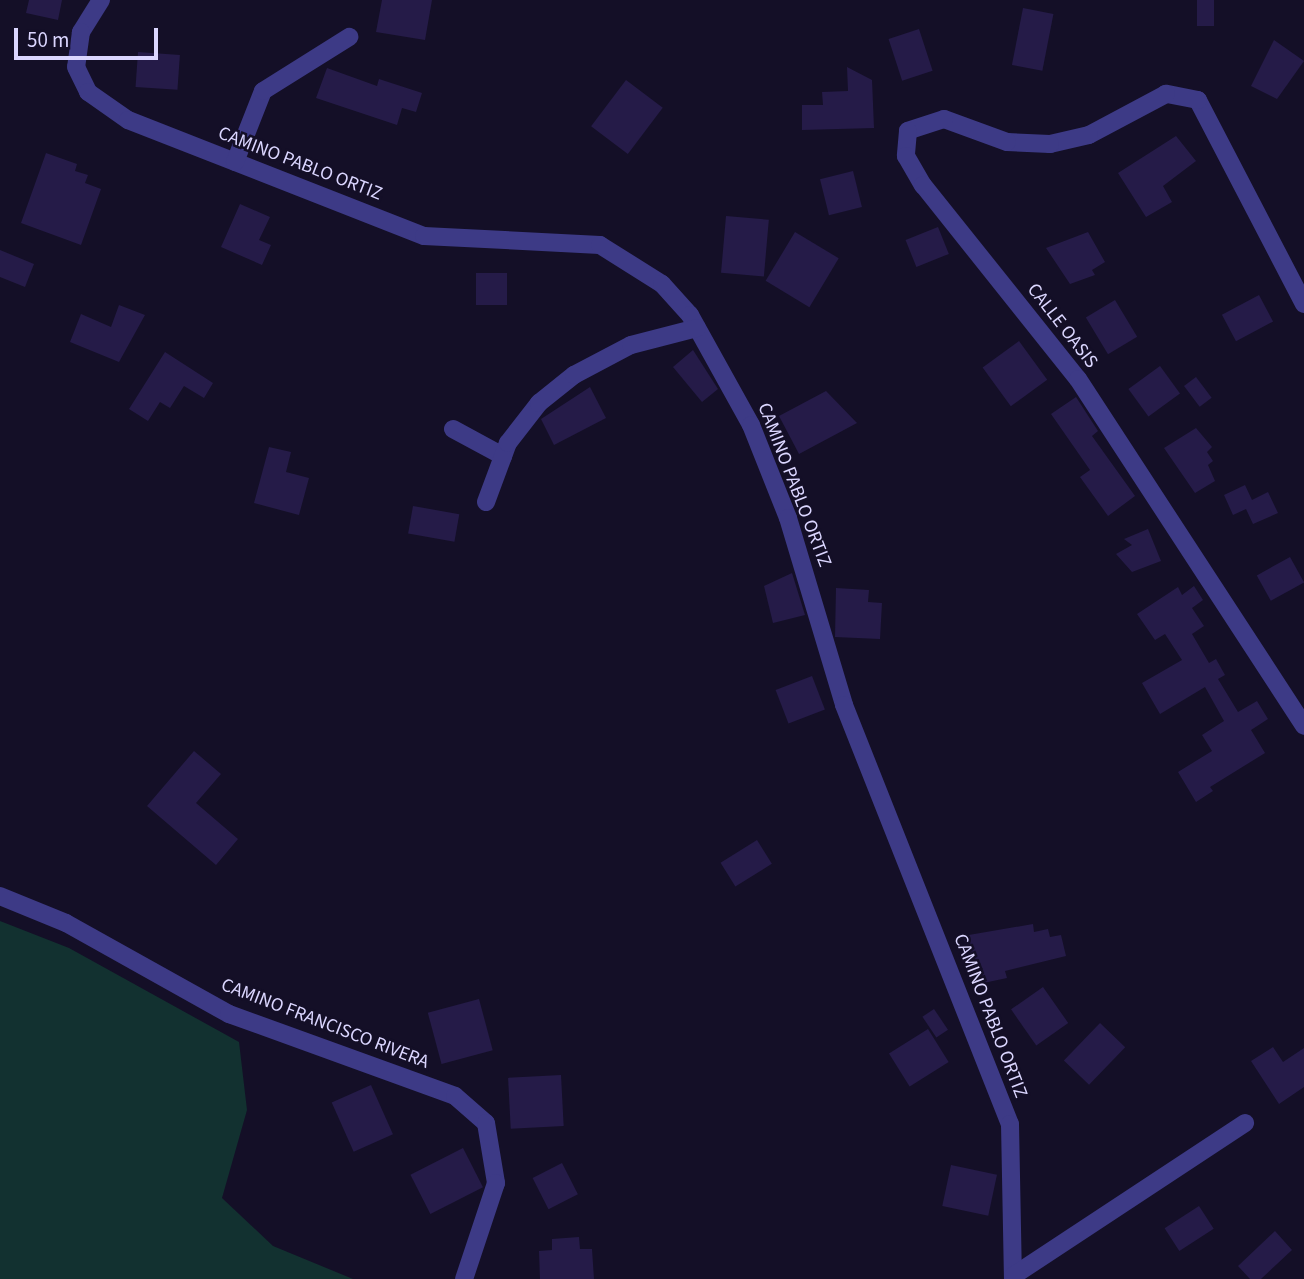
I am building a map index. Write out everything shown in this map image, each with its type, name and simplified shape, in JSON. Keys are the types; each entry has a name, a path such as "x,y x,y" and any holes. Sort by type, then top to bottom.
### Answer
{"street":[{"name":"CAMINO PABLO ORTIZ","path":"102,0 81,32 76,67 88,92 128,120 424,236 600,245 662,284 697,328 756,436 793,533 844,705 1010,1124 1013,1278"},
{"path":"235,162 263,91 349,37"},
{"name":"CALLE OASIS","path":"1304,304 1198,100 1166,94 1108,125 1050,144 1007,142 944,119 908,131 906,156 1078,379 1304,726"},
{"path":"486,502 503,456 539,404 574,375 631,345 697,328"},
{"path":"453,429 503,456"},
{"name":"CAMINO FRANCISCO RIVERA","path":"0,896 66,923 229,1014 455,1096 486,1123 496,1183 464,1279"},
{"path":"1013,1278 1245,1124"}],"green space":[{"path":"0,921 69,948 239,1042 247,1110 222,1198 273,1246 353,1279 0,1279"}],"building":[{"path":"29,0 62,0 58,20 26,13"},
{"path":"382,0 432,0 425,40 376,32"},
{"path":"1197,0 1214,0 1214,26 1197,26"},
{"path":"1023,8 1053,14 1042,71 1012,65"},
{"path":"919,29 933,71 902,81 889,39"},
{"path":"1274,40 1304,61 1277,99 1251,86"},
{"path":"138,52 180,55 177,90 136,87"},
{"path":"847,67 872,80 874,128 802,130 802,105 823,105 822,92 848,91"},
{"path":"327,68 377,86 379,79 422,93 416,112 402,108 397,125 316,98"},
{"path":"626,80 663,108 628,154 591,126"},
{"path":"1176,136 1196,161 1163,186 1172,202 1146,217 1118,173"},
{"path":"46,153 77,164 75,171 88,175 85,183 101,189 81,245 21,223"},
{"path":"853,171 862,207 829,215 820,179"},
{"path":"240,204 270,217 259,240 271,245 262,265 221,247"},
{"path":"726,216 769,220 764,277 721,273"},
{"path":"938,227 949,254 916,267 906,240"},
{"path":"795,232 839,258 809,307 766,281"},
{"path":"1088,232 1105,262 1092,270 1095,275 1070,284 1046,248"},
{"path":"0,250 34,264 25,287 0,277"},
{"path":"476,273 507,273 507,305 476,305"},
{"path":"1259,295 1273,321 1236,341 1222,315"},
{"path":"1115,300 1137,337 1108,354 1086,318"},
{"path":"119,305 145,315 119,362 70,342 81,314 111,327"},
{"path":"1019,341 1047,380 1011,406 983,367"},
{"path":"693,350 718,389 702,402 673,367"},
{"path":"165,352 213,383 204,398 184,386 170,408 160,402 148,421 129,409"},
{"path":"1160,366 1180,394 1148,416 1128,389"},
{"path":"1196,377 1212,398 1200,407 1184,386"},
{"path":"590,387 606,418 554,445 541,419"},
{"path":"826,391 857,423 799,454 779,416"},
{"path":"1076,397 1098,431 1092,436 1135,496 1108,516 1080,477 1090,470 1051,414"},
{"path":"1196,428 1212,447 1207,452 1213,461 1208,465 1215,481 1195,493 1164,448"},
{"path":"269,447 291,452 286,472 309,478 299,515 254,503"},
{"path":"1245,485 1252,500 1268,492 1278,513 1253,524 1246,509 1233,515 1224,495"},
{"path":"413,506 459,514 454,542 408,534"},
{"path":"1148,529 1161,561 1132,572 1116,554 1132,545 1124,539"},
{"path":"1290,557 1304,582 1271,601 1257,575"},
{"path":"792,573 805,615 773,623 764,586"},
{"path":"1194,586 1203,600 1192,608 1204,626 1192,634 1209,663 1216,659 1225,675 1218,679 1238,712 1257,701 1268,719 1251,730 1265,753 1210,787 1213,791 1196,802 1178,772 1212,751 1202,735 1224,721 1205,687 1160,714 1142,683 1182,660 1165,634 1155,640 1137,614 1178,587 1182,595"},
{"path":"836,588 869,590 868,602 882,603 880,639 835,637"},
{"path":"812,676 825,710 788,724 776,690"},
{"path":"194,751 221,774 196,803 238,839 216,865 147,806"},
{"path":"757,840 772,864 735,887 721,863"},
{"path":"1033,924 1034,932 1048,929 1050,937 1061,935 1066,956 1005,971 1007,978 974,985 963,936"},
{"path":"1043,987 1068,1023 1036,1045 1011,1009"},
{"path":"479,999 493,1050 442,1064 428,1013"},
{"path":"934,1009 948,1030 936,1038 922,1017"},
{"path":"1100,1023 1125,1047 1089,1085 1064,1060"},
{"path":"928,1029 949,1062 910,1086 889,1053"},
{"path":"1273,1047 1283,1062 1304,1048 1304,1087 1279,1104 1251,1061"},
{"path":"561,1075 564,1126 511,1129 508,1078"},
{"path":"371,1085 393,1134 354,1152 332,1102"},
{"path":"463,1148 483,1187 430,1214 410,1175"},
{"path":"562,1163 578,1194 548,1209 533,1178"},
{"path":"951,1165 997,1175 988,1216 942,1206"},
{"path":"1199,1206 1214,1229 1179,1251 1165,1228"},
{"path":"1275,1231 1292,1250 1261,1279 1250,1279 1238,1266"},
{"path":"579,1237 580,1249 592,1249 594,1279 540,1279 539,1251 552,1250 552,1239"}]}
